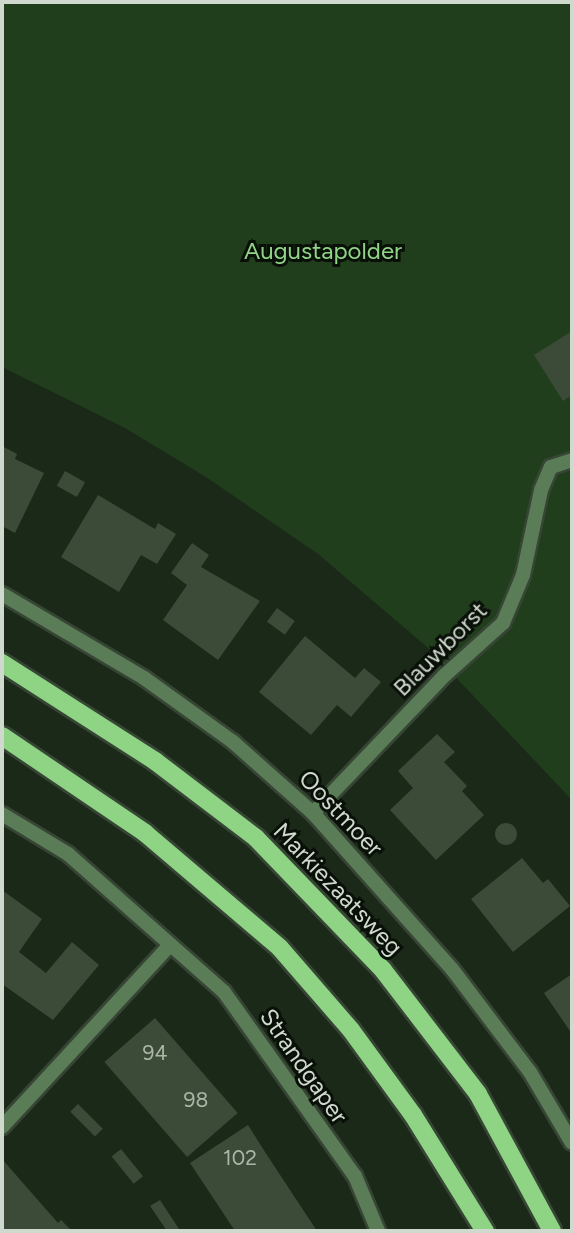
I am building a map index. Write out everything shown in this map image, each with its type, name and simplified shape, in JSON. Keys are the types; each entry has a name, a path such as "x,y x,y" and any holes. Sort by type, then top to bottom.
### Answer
{"main road":[{"name":"Markiezaatsweg","path":"2,663 155,761 256,838 383,970 478,1094 552,1231"},
{"path":"2,736 145,833 280,948 351,1030 413,1115 485,1231"}],"street":[{"name":"Blauwborst","path":"313,813 445,675 503,623 523,575 541,490 551,467 572,460"},
{"name":"Oostmoer","path":"2,594 41,614 166,694 233,741 313,813 452,969 530,1072 572,1143"},
{"name":"Strandgaper","path":"2,814 68,854 167,947 224,992 355,1176 378,1231"},
{"path":"2,1127 167,947"}],"green space":[{"name":"Augustapolder","path":"2,2 572,2 572,800 427,647 318,554 209,479 125,428 2,367"}],"building":[{"path":"572,331 572,395 563,401 534,355"},
{"path":"2,446 17,454 15,459 44,473 15,533 2,526"},
{"path":"65,471 85,482 77,497 57,486"},
{"path":"98,495 155,529 158,523 176,534 157,564 141,555 119,592 61,557"},
{"path":"192,543 209,555 201,567 260,601 218,660 163,620 187,585 171,573"},
{"path":"277,608 295,621 285,635 267,622"},
{"path":"305,636 355,678 364,668 381,682 351,717 337,705 311,735 259,692"},
{"path":"437,734 455,752 444,762 467,786 462,791 484,815 436,860 390,810 413,788 398,771"},
{"path":"506,823 514,826 517,834 514,842 506,845 498,842 495,834 498,826"},
{"path":"522,858 543,883 548,879 570,906 513,952 471,899"},
{"path":"2,890 42,919 19,952 46,973 72,942 99,965 53,1020 2,984"},
{"path":"572,974 572,1034 544,993"},
{"path":"155,1018 238,1113 187,1157 104,1062"},
{"path":"78,1104 103,1129 95,1137 70,1112"},
{"path":"248,1125 317,1231 235,1231 190,1163"},
{"path":"121,1149 143,1176 134,1184 112,1157"},
{"path":"2,1159 58,1223 61,1220 72,1231 2,1231"},
{"path":"160,1200 179,1229 176,1231 167,1231 150,1206"}]}
